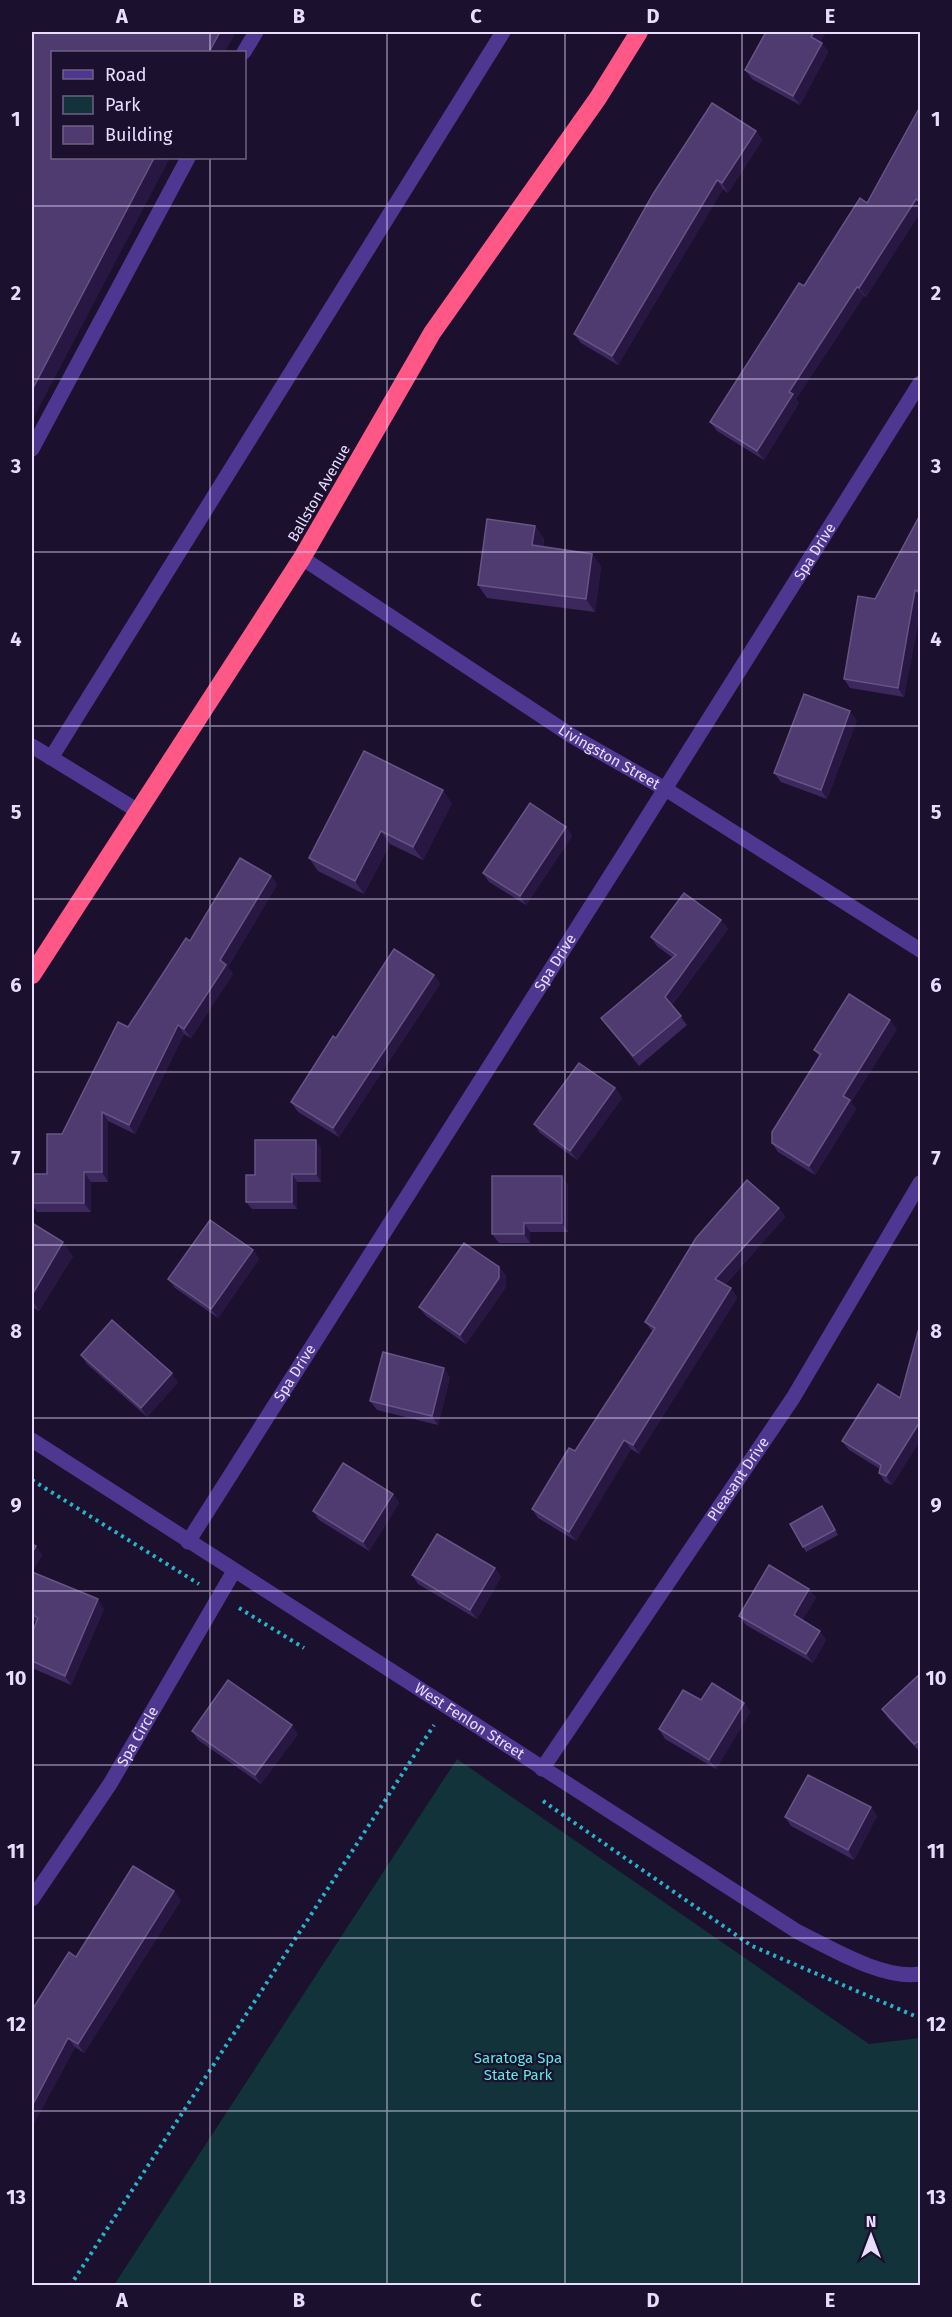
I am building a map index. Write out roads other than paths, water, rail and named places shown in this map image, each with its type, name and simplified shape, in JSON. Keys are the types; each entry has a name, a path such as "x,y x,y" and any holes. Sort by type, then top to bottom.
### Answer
{"highway":[{"name":"Ballston Avenue","path":"32,975 302,558 432,333 598,98 639,32"}],"street":[{"path":"245,51 256,32"},
{"path":"51,758 503,32"},
{"path":"32,449 187,159"},
{"name":"Spa Drive","path":"188,1542 459,1111 667,790 921,383"},
{"name":"Livingston Street","path":"302,558 572,736 667,790 921,950"},
{"path":"32,746 138,811"},
{"name":"Pleasant Drive","path":"542,1769 794,1398 921,1183"},
{"name":"West Fenlon Street","path":"32,1440 798,1932 869,1966 916,1975"},
{"name":"Spa Circle","path":"32,1899 110,1784 234,1571"},
{"path":"916,1975 921,1961"}],"park label":[{"name":"Saratoga Spa State Park","path":"518,2066"}]}
